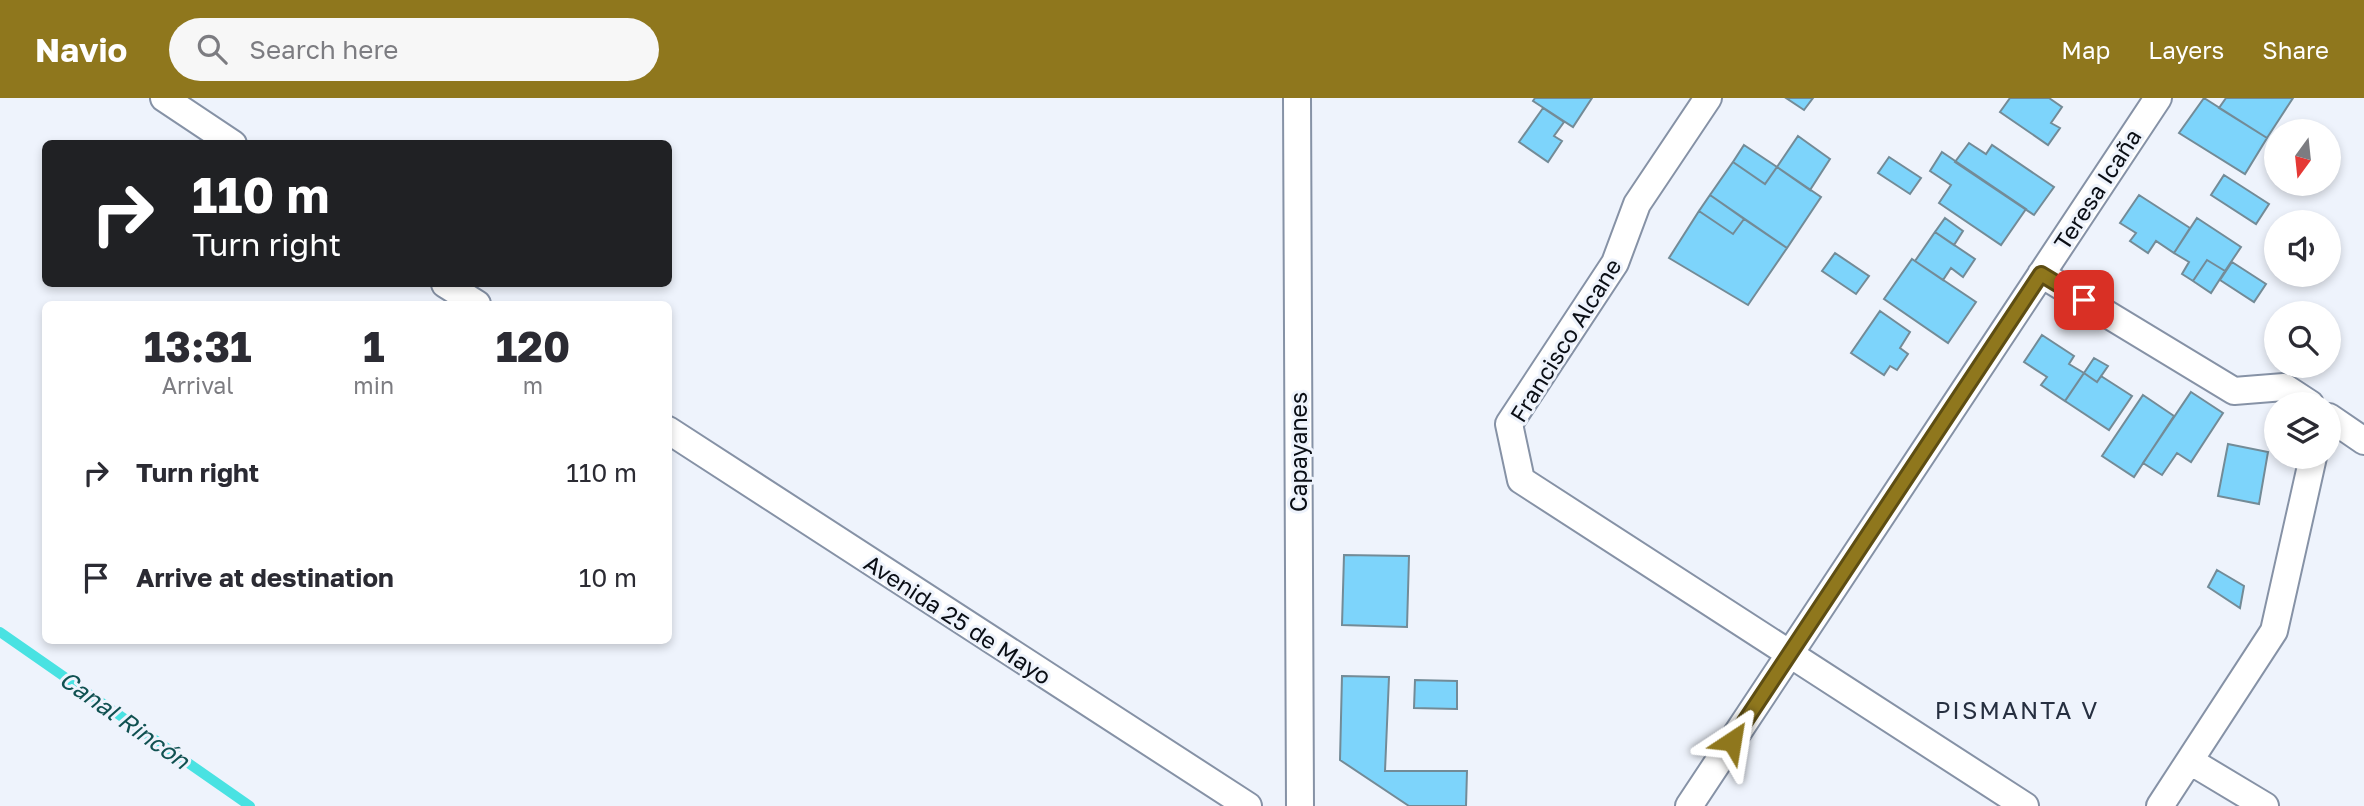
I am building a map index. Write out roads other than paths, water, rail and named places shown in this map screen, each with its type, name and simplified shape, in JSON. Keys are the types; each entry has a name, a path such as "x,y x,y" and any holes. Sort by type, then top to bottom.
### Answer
{"street":[{"path":"164,98 227,140"},
{"name":"Capayanes","path":"1297,98 1300,806"},
{"name":"Francisco Alcane","path":"1708,98 1637,204 1615,264 1509,424 1521,480 1790,654"},
{"name":"Teresa Icaña","path":"1689,806 2158,98"},
{"path":"2041,274 2234,391 2284,387 2292,392"},
{"path":"450,287 472,301"},
{"path":"2341,425 2364,441"},
{"name":"Avenida 25 de Mayo","path":"672,433 1248,806"},
{"path":"2160,806 2274,631 2310,469"},
{"path":"1790,654 2025,806"},
{"path":"2190,761 2265,806"}],"waterway":[{"name":"Canal Rincón","path":"0,632 250,806"}],"district":[{"name":"PISMANTA V","path":"2017,709"}]}
